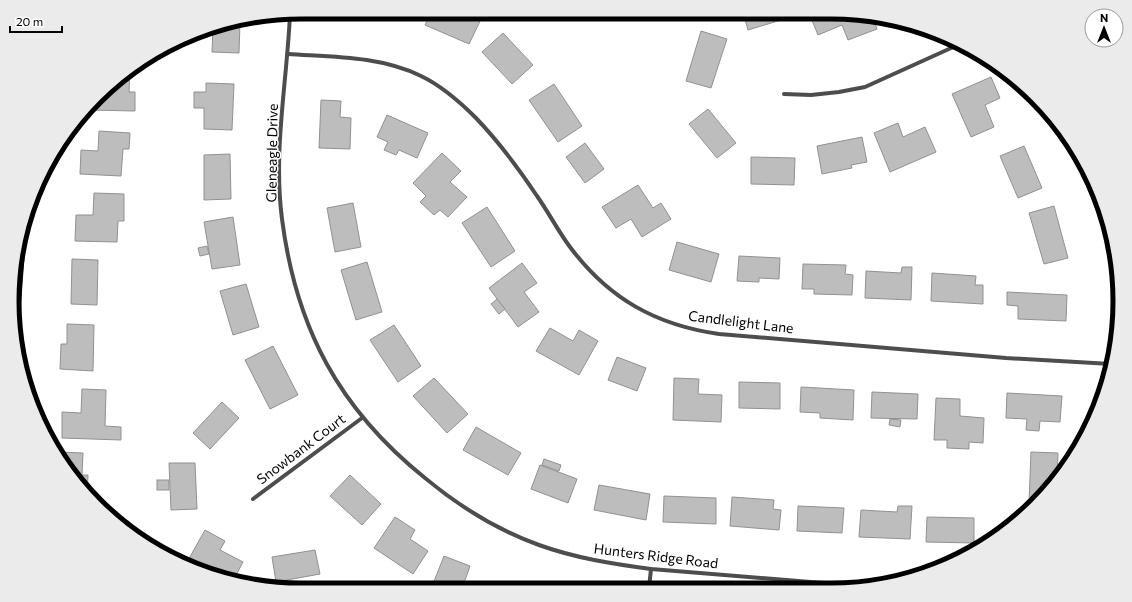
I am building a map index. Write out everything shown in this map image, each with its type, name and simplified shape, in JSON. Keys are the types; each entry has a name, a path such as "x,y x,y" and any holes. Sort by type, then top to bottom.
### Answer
{"street":[{"name":"Gleneagle Drive","path":"290,20 280,134 279,179 282,218 288,256 296,289 308,325 324,359 342,391 362,418"},
{"path":"784,94 812,95 865,87 954,47"},
{"name":"Candlelight Lane","path":"288,54 365,60 390,64 421,76 438,86 463,105 500,144 538,196 570,246 589,269 610,289 641,311 673,325 719,334 1105,366"},
{"name":"Snowbank Court","path":"253,499 362,418"},
{"name":"Hunters Ridge Road","path":"362,418 402,459 450,499 484,520 540,546 574,556 615,565 823,583"},
{"path":"650,583 651,569"}],"building":[{"path":"428,19 481,19 469,44 425,25"},
{"path":"745,19 784,19 748,30"},
{"path":"811,19 868,21 874,22 877,29 848,40 842,25 818,35"},
{"path":"240,26 239,53 212,52 213,33"},
{"path":"701,31 727,39 711,88 686,81"},
{"path":"503,33 533,65 512,84 482,52"},
{"path":"130,77 129,92 135,92 135,111 94,110"},
{"path":"991,77 1000,98 985,105 994,127 971,137 952,94"},
{"path":"206,83 234,84 232,130 204,129 204,108 194,108 194,92 206,92"},
{"path":"554,84 582,126 558,142 529,100"},
{"path":"321,100 341,101 340,117 351,118 350,149 319,148"},
{"path":"708,109 736,143 717,158 689,124"},
{"path":"387,115 428,133 417,158 399,150 396,155 384,150 388,142 377,137"},
{"path":"898,123 903,137 925,127 936,152 890,172 874,133"},
{"path":"99,131 130,133 129,149 123,149 121,176 80,174 81,150 98,151"},
{"path":"862,137 867,162 851,165 852,168 822,174 817,146"},
{"path":"585,143 604,169 585,183 566,157"},
{"path":"1024,146 1042,188 1018,198 1000,156"},
{"path":"442,153 461,171 450,182 467,197 448,217 440,210 434,215 420,202 426,196 413,183"},
{"path":"230,154 231,199 204,200 204,155"},
{"path":"751,157 795,158 794,185 751,184"},
{"path":"638,185 653,208 661,203 671,219 642,237 631,219 616,228 602,207"},
{"path":"94,193 124,194 124,221 118,221 117,242 75,241 76,215 93,215"},
{"path":"353,203 361,247 335,252 327,208"},
{"path":"1054,206 1068,258 1044,264 1029,213"},
{"path":"487,207 515,251 491,267 462,223"},
{"path":"233,217 240,265 212,269 204,222"},
{"path":"677,242 719,254 711,282 669,270"},
{"path":"207,246 209,254 200,256 198,248"},
{"path":"739,256 780,258 779,279 759,278 759,282 737,281"},
{"path":"72,259 98,260 97,305 71,304"},
{"path":"367,262 382,312 356,320 341,270"},
{"path":"522,263 537,283 524,292 539,312 518,327 489,288"},
{"path":"803,264 846,265 845,274 853,275 852,295 814,294 814,289 802,289"},
{"path":"902,267 912,267 911,300 865,298 866,271 901,273"},
{"path":"932,273 976,276 975,285 983,285 983,304 931,301"},
{"path":"246,284 259,327 233,335 220,291"},
{"path":"1007,292 1067,295 1066,321 1018,319 1018,306 1007,305"},
{"path":"497,299 505,309 499,314 491,304"},
{"path":"67,324 94,325 93,371 60,369 61,344 67,344"},
{"path":"394,325 421,366 398,382 370,340"},
{"path":"550,328 573,341 579,330 598,341 579,375 536,351"},
{"path":"273,346 298,395 270,409 245,360"},
{"path":"617,357 646,368 637,391 608,380"},
{"path":"434,378 468,414 447,433 413,396"},
{"path":"674,378 699,379 698,394 722,395 721,422 673,420"},
{"path":"739,382 780,383 780,409 739,408"},
{"path":"801,387 854,390 853,420 820,418 820,413 800,412"},
{"path":"82,389 106,390 105,426 121,427 121,440 62,438 62,412 81,413"},
{"path":"872,392 918,394 917,419 871,418"},
{"path":"1007,393 1062,396 1060,422 1040,421 1039,431 1026,430 1027,419 1006,418"},
{"path":"936,398 960,399 960,416 984,418 983,443 969,442 969,449 947,448 947,440 934,440"},
{"path":"222,402 239,418 210,449 193,433"},
{"path":"890,419 901,420 900,427 889,425"},
{"path":"476,427 521,453 508,475 463,450"},
{"path":"63,452 83,453 82,475 88,475 87,485 77,473"},
{"path":"1031,452 1058,453 1057,469 1029,501"},
{"path":"544,459 561,465 559,471 542,465"},
{"path":"169,463 195,463 197,509 171,510"},
{"path":"540,465 577,479 568,503 531,489"},
{"path":"350,475 381,504 362,525 330,496"},
{"path":"157,480 169,480 169,490 157,490"},
{"path":"599,485 650,494 646,520 594,510"},
{"path":"664,496 716,498 716,524 663,522"},
{"path":"732,497 774,500 773,509 781,510 779,530 730,526"},
{"path":"798,506 844,508 842,533 797,531"},
{"path":"898,506 912,506 910,539 859,537 861,510 897,512"},
{"path":"395,517 415,530 410,539 428,551 413,574 374,548"},
{"path":"927,517 974,518 974,543 926,542"},
{"path":"205,530 225,541 220,550 243,562 236,575 188,560"},
{"path":"315,550 320,574 276,582 272,557"},
{"path":"444,556 470,566 464,583 433,583"}]}
